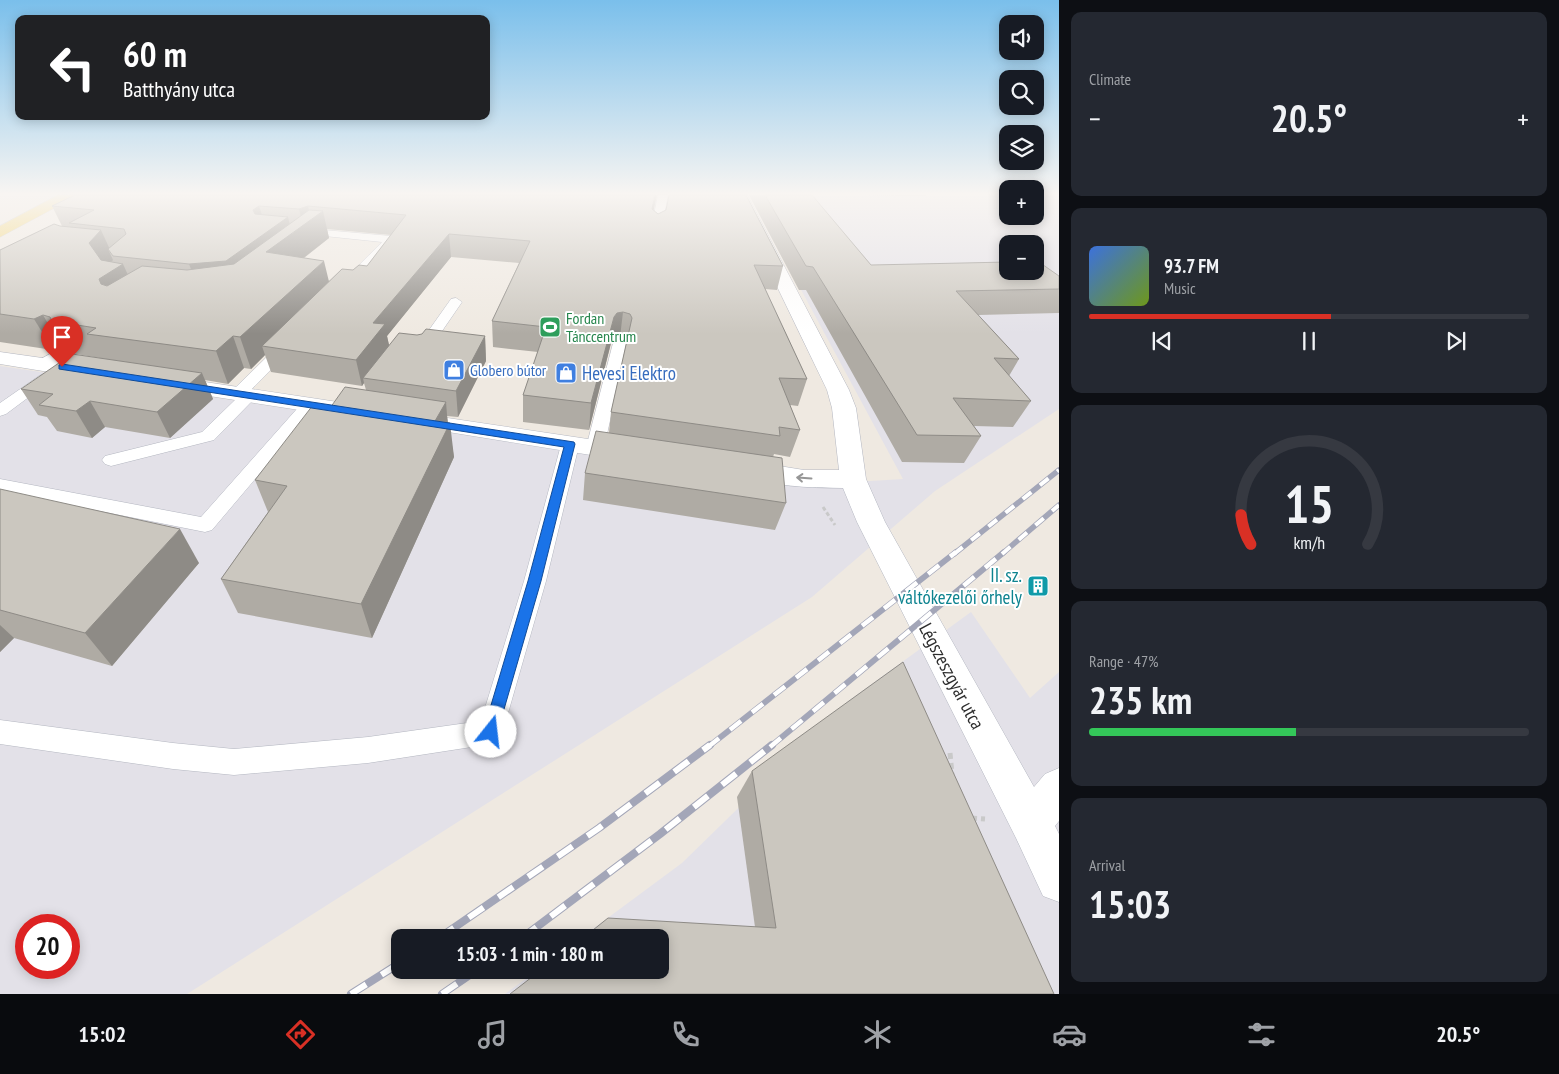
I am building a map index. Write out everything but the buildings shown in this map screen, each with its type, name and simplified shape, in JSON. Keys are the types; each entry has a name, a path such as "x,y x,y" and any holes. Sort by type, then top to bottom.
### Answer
{"street":[{"name":"Légszeszgyár utca","path":"763,241 838,390 844,408 853,479 871,522 1031,823 1059,880"},
{"path":"0,358 56,361 111,374"},
{"path":"150,380 309,405 369,411 652,456"},
{"path":"728,468 804,479 853,479"},
{"path":"1031,823 1059,788"}],"lane":[{"path":"342,289 389,241"},
{"path":"406,352 420,354 456,302"},
{"path":"111,460 208,436 294,338"},
{"path":"595,448 620,344"},
{"path":"0,411 56,361"},
{"path":"0,485 205,525 309,405"},
{"path":"0,732 173,756 234,762 368,750 491,732 535,581 570,444"}],"path":[{"path":"804,479 841,533"},
{"path":"948,743 953,780"}],"shaded area":[{"path":"775,241 999,241 999,280 1044,280 1044,241 1059,241 1059,409 935,491 812,597 187,994 0,994 0,366 806,485 903,479"},
{"path":"971,612 1030,698 1059,672 1059,994 505,994 526,979 669,979 669,929 593,929 682,863 847,702"}],"railway":[{"path":"954,554 1059,470"},
{"path":"1002,554 1059,505"},
{"path":"708,747 956,552"},
{"path":"770,747 1004,552"},
{"path":"452,929 599,828 710,745"},
{"path":"534,929 660,834 772,745"},
{"path":"351,994 391,969"},
{"path":"442,994 464,979"}],"place":[{"name":"Fordan Tánccentrum","path":"550,327"},
{"name":"Globero bútor","path":"454,370"},
{"name":"Hevesi Elektro","path":"566,373"},
{"name":"II. sz. váltókezelői őrhely","path":"1038,586"}],"route":[{"path":"62,367 570,444 535,581 491,732"}]}
